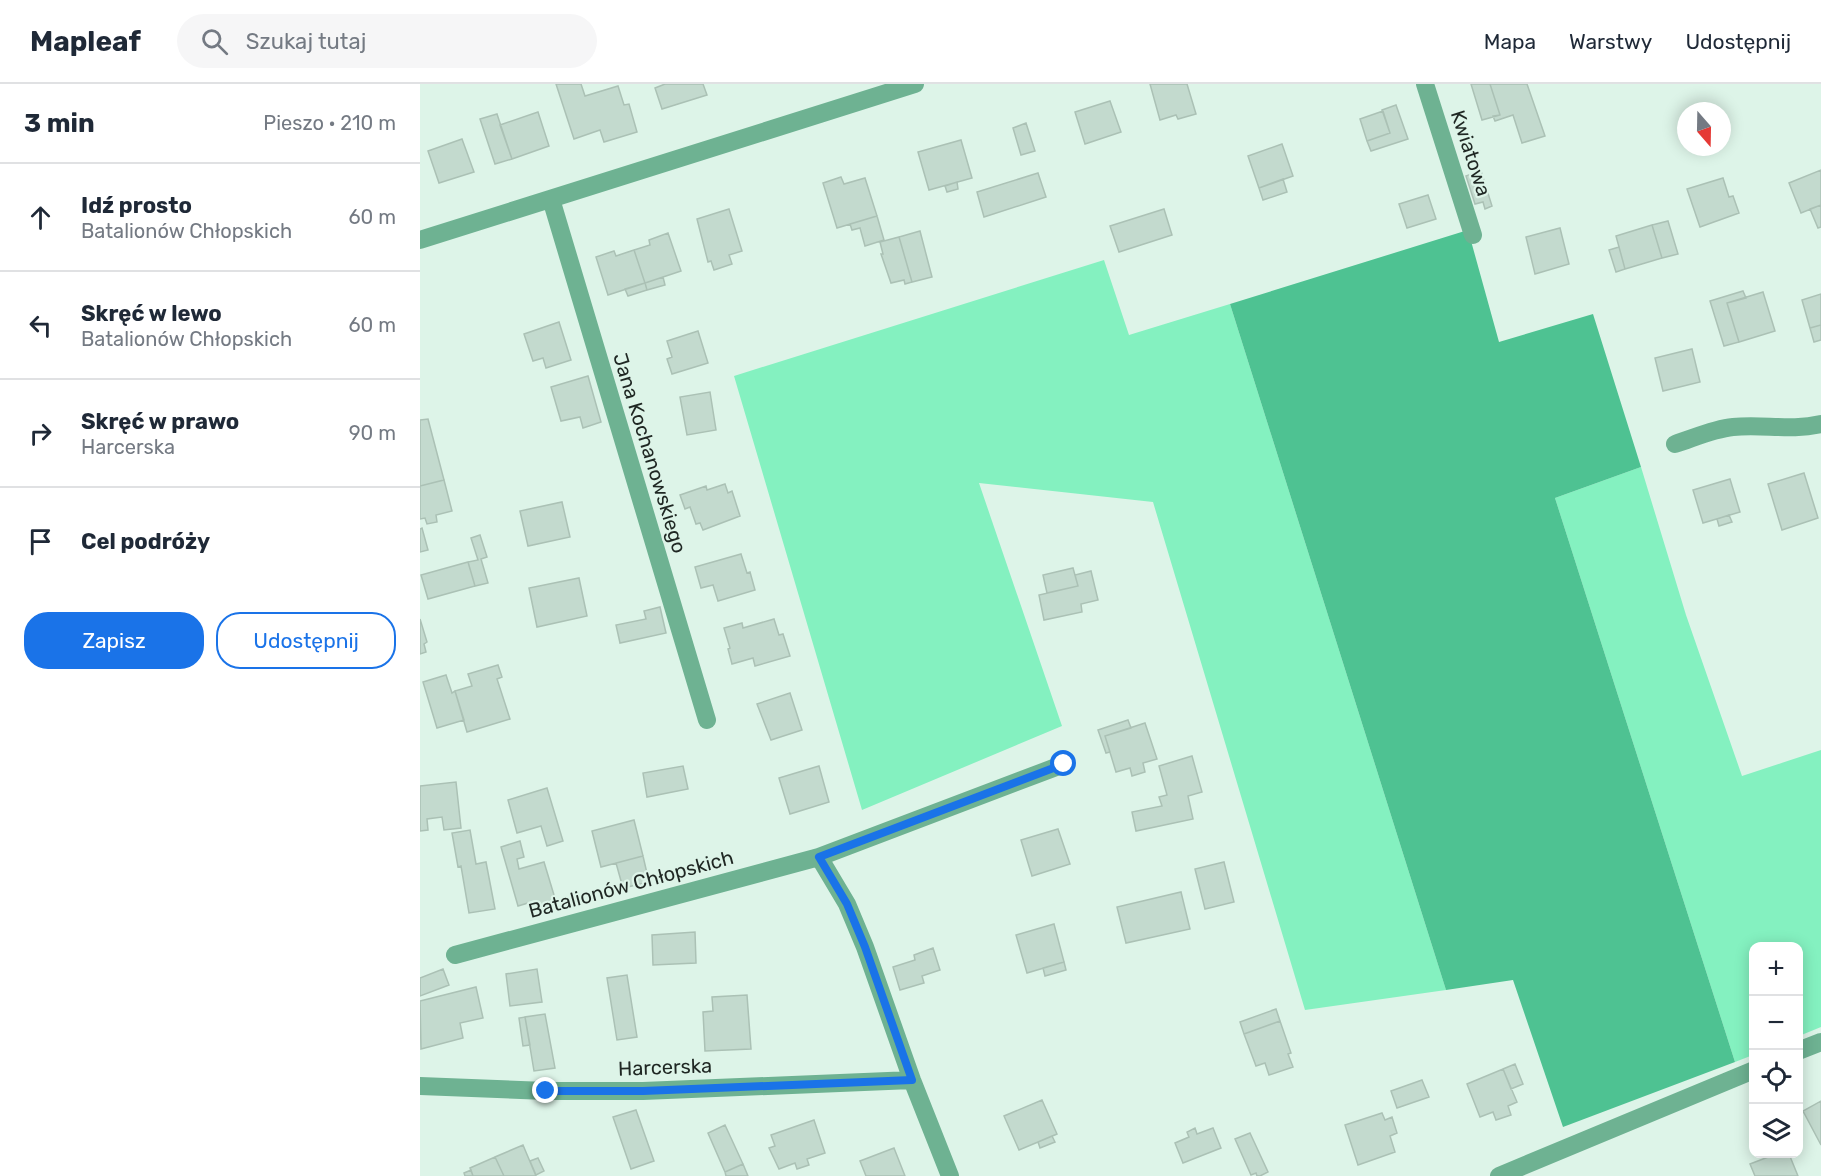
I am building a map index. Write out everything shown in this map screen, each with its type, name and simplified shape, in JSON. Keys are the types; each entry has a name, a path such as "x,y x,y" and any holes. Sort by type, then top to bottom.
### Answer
{"street":[{"path":"420,240 915,84"},
{"name":"Kwiatowa","path":"1425,84 1473,235"},
{"name":"Jana Kochanowskiego","path":"551,199 707,720"},
{"path":"1675,444 1719,429 1736,426 1799,428 1821,424"},
{"name":"Batalionów Chłopskich","path":"455,956 819,857 1064,764"},
{"path":"819,857 847,904 865,947 912,1080 950,1176"},
{"path":"1801,1050 1821,1042"},
{"path":"1499,1176 1749,1072"},
{"name":"Harcerska","path":"420,1086 546,1091 643,1091 912,1080"}],"green space":[{"path":"1468,230 1499,342 1593,314 1641,467 1555,498 1735,1062 1563,1127 1513,980 1446,990 1230,304"},
{"path":"1104,260 1129,335 1230,304 1446,990 1305,1010 1153,502 979,483 1062,726 862,810 734,376"},
{"path":"1641,467 1686,615 1742,776 1821,750 1821,1027 1803,1034 1803,942 1749,942 1749,1057 1735,1062 1555,498"}],"building":[{"path":"556,84 581,84 585,96 618,86 624,105 629,104 637,132 604,142 600,130 574,139"},
{"path":"665,84 703,84 707,95 662,109 655,88"},
{"path":"1150,84 1187,84 1196,114 1178,119 1176,115 1160,120"},
{"path":"1471,84 1490,84 1500,115 1482,120"},
{"path":"1490,84 1527,84 1545,136 1522,143 1513,115 1495,121 1493,116 1500,115"},
{"path":"1110,101 1121,132 1085,144 1075,112"},
{"path":"1396,105 1408,139 1371,151 1367,141 1390,133 1382,110"},
{"path":"1383,111 1390,133 1367,141 1360,119"},
{"path":"538,112 549,146 512,159 500,125"},
{"path":"497,114 512,159 495,164 480,119"},
{"path":"1026,123 1035,151 1021,155 1013,128"},
{"path":"462,139 474,172 439,183 428,151"},
{"path":"961,140 972,178 929,190 918,152"},
{"path":"1282,144 1293,176 1259,188 1248,156"},
{"path":"1821,170 1821,205 1801,213 1789,183"},
{"path":"1481,171 1492,206 1485,209 1483,202 1475,204 1466,176"},
{"path":"1038,173 1046,197 984,217 977,192"},
{"path":"841,177 844,184 865,178 877,216 837,228 823,183"},
{"path":"1723,178 1729,197 1733,196 1739,213 1700,227 1687,189"},
{"path":"1283,179 1287,192 1263,200 1259,188"},
{"path":"957,182 958,189 947,192 945,186"},
{"path":"1428,195 1436,219 1407,228 1399,204"},
{"path":"1821,205 1821,227 1818,228 1810,209"},
{"path":"729,209 742,251 729,255 732,264 714,270 711,261 708,262 697,219"},
{"path":"1164,209 1172,235 1119,252 1110,226"},
{"path":"877,216 884,240 865,246 860,228 852,230 850,224"},
{"path":"1668,221 1678,254 1662,258 1652,225"},
{"path":"1652,225 1662,258 1625,269 1616,236"},
{"path":"1560,228 1569,264 1535,274 1526,237"},
{"path":"920,231 932,277 912,282 899,237"},
{"path":"668,233 681,271 645,283 634,250 650,245 649,240"},
{"path":"899,237 912,282 905,284 904,280 891,283 881,254 883,254 880,242"},
{"path":"1619,247 1625,269 1616,272 1609,250"},
{"path":"634,250 645,283 608,295 596,257 614,251 616,256"},
{"path":"663,277 665,285 647,290 645,283"},
{"path":"645,283 647,290 628,296 625,289"},
{"path":"1743,291 1746,298 1727,303 1739,342 1724,346 1710,301"},
{"path":"1763,292 1775,331 1739,342 1727,303"},
{"path":"1821,294 1821,325 1810,328 1802,300"},
{"path":"559,322 571,360 546,368 543,358 533,361 524,334"},
{"path":"1821,325 1821,340 1814,342 1810,328"},
{"path":"698,331 708,363 672,374 667,359 672,357 667,341"},
{"path":"1692,349 1700,382 1663,391 1655,358"},
{"path":"588,376 601,422 583,428 580,417 561,421 551,387"},
{"path":"710,392 716,430 687,435 680,397"},
{"path":"428,419 444,480 420,486 420,420"},
{"path":"1804,473 1818,518 1782,530 1768,484"},
{"path":"1730,479 1740,512 1703,523 1693,490"},
{"path":"444,480 452,511 436,515 437,522 427,524 425,518 420,519 420,486"},
{"path":"725,484 728,493 732,491 740,516 703,530 700,523 696,524 690,507 685,509 680,495 706,486 707,490"},
{"path":"562,502 570,537 528,546 520,511"},
{"path":"1729,515 1732,522 1719,526 1717,519"},
{"path":"422,528 428,550 420,552 420,529"},
{"path":"480,535 487,557 481,559 488,583 475,586 468,562 478,560 471,538"},
{"path":"741,554 747,573 750,572 755,590 718,601 713,585 701,588 695,567"},
{"path":"468,562 475,586 428,599 421,575"},
{"path":"1073,568 1078,586 1047,593 1043,575"},
{"path":"1091,571 1098,600 1081,604 1082,612 1044,620 1039,595 1078,586 1075,575"},
{"path":"579,578 587,616 537,627 529,588"},
{"path":"660,607 666,633 620,643 616,625 646,619 644,611"},
{"path":"420,619 427,642 424,644 426,652 420,654"},
{"path":"774,619 779,635 783,634 790,656 755,666 753,658 732,664 724,628 742,623 743,628"},
{"path":"498,665 502,677 497,679 510,719 467,732 455,691 472,686 468,674"},
{"path":"446,675 452,693 455,691 464,720 437,728 423,682"},
{"path":"790,693 802,730 771,740 757,704"},
{"path":"1128,720 1131,728 1105,736 1110,752 1106,753 1098,730"},
{"path":"1145,723 1157,759 1143,763 1145,772 1132,776 1130,768 1116,772 1105,736"},
{"path":"1192,756 1202,792 1188,796 1193,819 1136,831 1132,812 1162,806 1159,797 1167,795 1159,766"},
{"path":"683,766 688,789 647,797 643,773"},
{"path":"819,766 829,802 790,814 779,778"},
{"path":"456,782 461,828 444,830 442,817 427,819 428,830 420,831 420,786"},
{"path":"547,788 563,841 547,846 541,826 517,833 508,800"},
{"path":"634,820 643,856 601,867 592,831"},
{"path":"1058,829 1070,864 1032,876 1021,840"},
{"path":"470,830 476,864 486,862 495,909 469,913 461,866 458,867 452,833"},
{"path":"520,841 524,857 517,859 519,869 544,862 557,905 530,912 528,903 518,906 501,847"},
{"path":"643,856 649,882 623,888 616,863"},
{"path":"1224,862 1234,902 1205,909 1195,869"},
{"path":"1181,892 1190,929 1126,943 1117,907"},
{"path":"1054,924 1064,962 1027,973 1016,935"},
{"path":"695,932 696,963 653,965 652,935"},
{"path":"933,948 940,970 922,976 924,983 900,990 893,967 915,960 914,955"},
{"path":"1064,962 1066,970 1045,976 1043,968"},
{"path":"443,969 449,985 420,996 420,978"},
{"path":"537,969 542,1002 510,1006 506,974"},
{"path":"627,975 637,1037 617,1040 607,978"},
{"path":"476,987 483,1018 460,1023 463,1038 421,1049 420,1001"},
{"path":"747,995 751,1049 705,1051 703,1012 713,1011 712,997"},
{"path":"1276,1009 1280,1021 1244,1034 1240,1022"},
{"path":"545,1014 555,1068 534,1071 525,1017"},
{"path":"525,1017 530,1045 523,1046 519,1018"},
{"path":"1280,1021 1291,1053 1288,1054 1293,1067 1269,1075 1265,1063 1256,1066 1244,1034"},
{"path":"1515,1064 1523,1084 1511,1089 1503,1069"},
{"path":"1503,1069 1517,1102 1508,1106 1511,1115 1496,1120 1493,1112 1480,1117 1467,1084"},
{"path":"1422,1080 1429,1097 1397,1108 1391,1091"},
{"path":"1042,1100 1057,1134 1019,1150 1004,1116"},
{"path":"1821,1101 1821,1145 1803,1111"},
{"path":"636,1110 654,1161 631,1169 613,1117"},
{"path":"1382,1113 1385,1120 1392,1117 1397,1133 1390,1136 1395,1152 1358,1165 1345,1125"},
{"path":"814,1120 825,1153 807,1159 809,1165 797,1169 795,1163 779,1169 769,1148 775,1146 771,1135"},
{"path":"725,1125 743,1164 725,1172 708,1133"},
{"path":"1195,1128 1197,1134 1213,1128 1221,1148 1183,1163 1175,1143 1189,1137 1187,1132"},
{"path":"1250,1133 1268,1172 1260,1176 1256,1173 1251,1175 1235,1139"},
{"path":"1052,1136 1055,1142 1040,1148 1038,1142"},
{"path":"523,1145 536,1176 504,1176 495,1157"},
{"path":"894,1148 905,1176 866,1176 860,1161"},
{"path":"495,1157 504,1176 473,1176 470,1168"},
{"path":"538,1158 544,1171 536,1175 530,1161"},
{"path":"1766,1158 1791,1158 1798,1176 1755,1176 1750,1164"},
{"path":"743,1164 748,1176 726,1176 725,1172"},
{"path":"471,1170 473,1176 465,1176 464,1173"}],"route":[{"path":"546,1091 643,1091 912,1080 865,947 847,904 819,857 1064,764"}]}
